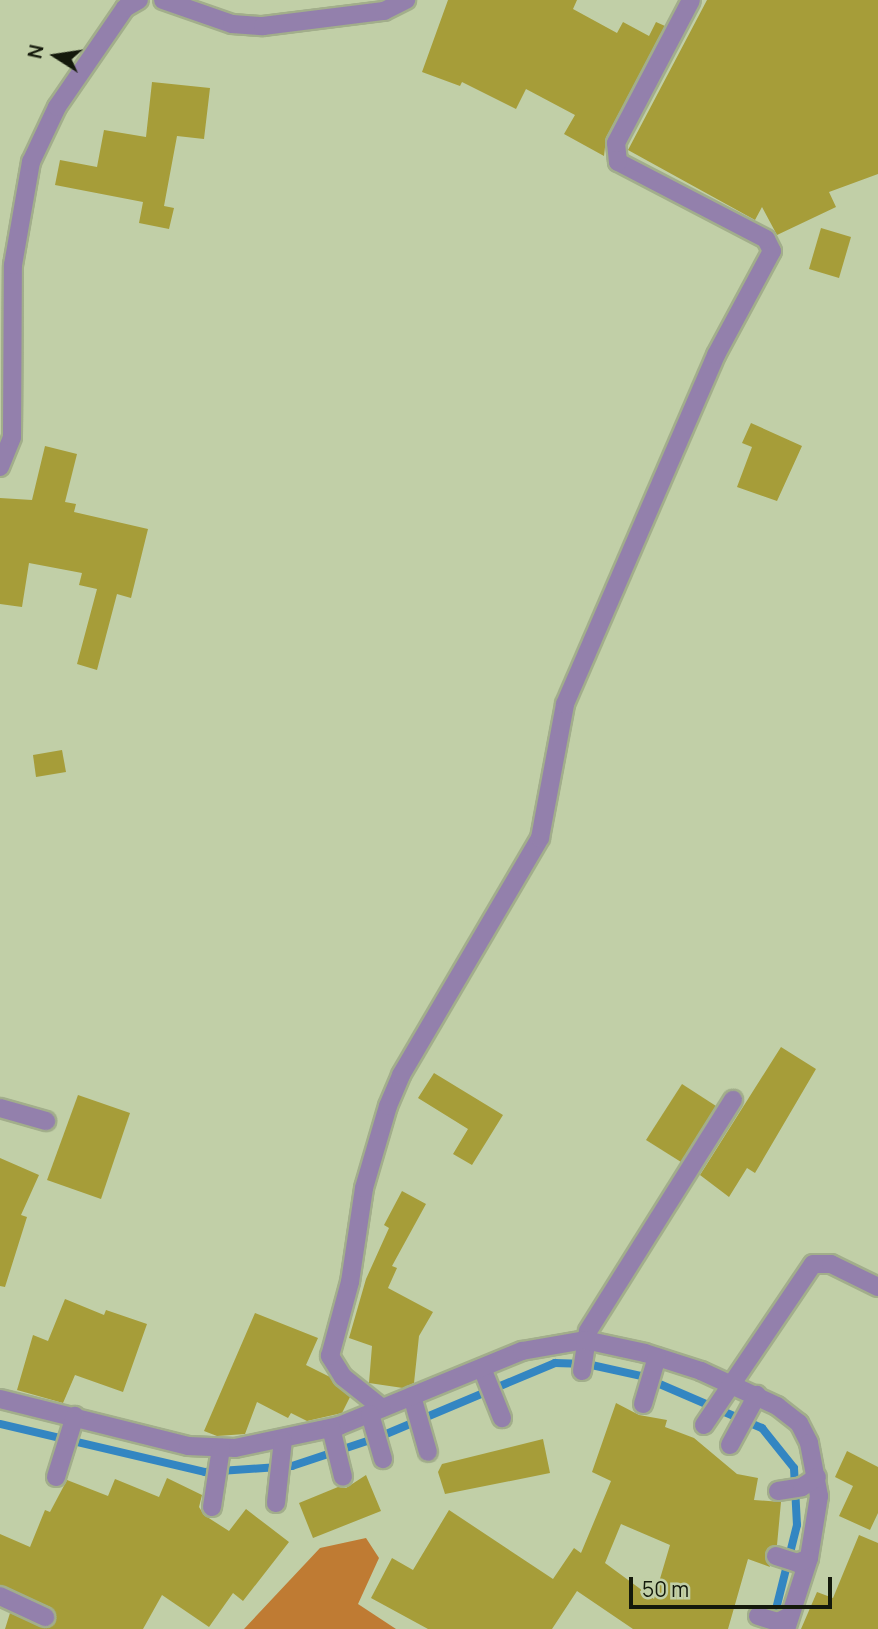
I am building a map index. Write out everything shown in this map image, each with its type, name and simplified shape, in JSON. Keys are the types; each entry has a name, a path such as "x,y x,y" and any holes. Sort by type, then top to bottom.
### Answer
{"street":[{"path":"0,467 12,437 13,265 31,162 57,107 125,8 139,0"},
{"path":"163,0 248,26 384,12 406,0"},
{"path":"378,1446 376,1411 343,1377 330,1356 350,1282 364,1188 388,1106 401,1075 540,838 565,704 716,355 772,251 766,239 618,162 616,143 691,0"},
{"path":"582,1371 585,1340 733,1100"},
{"path":"0,1108 46,1121"},
{"path":"706,1423 813,1264 831,1264 878,1287"},
{"path":"0,1398 188,1446 221,1448 283,1440 331,1428 522,1350 585,1340 657,1357 757,1395 799,1423 809,1443 796,1486 819,1496 791,1559 775,1620"},
{"path":"644,1400 657,1357"},
{"path":"482,1368 490,1394 502,1418"},
{"path":"732,1441 757,1395"},
{"path":"412,1396 428,1451"},
{"path":"58,1470 75,1416"},
{"path":"331,1428 342,1474"},
{"path":"278,1496 283,1440"},
{"path":"214,1499 221,1448"},
{"path":"0,1596 45,1617"}],"shaded area":[{"path":"366,1538 379,1558 358,1604 396,1629 244,1629 320,1548"}],"building":[{"path":"448,0 577,0 573,9 617,33 623,22 649,36 656,22 665,26 606,138 604,156 564,134 575,115 526,89 516,109 462,82 460,86 422,72"},
{"path":"707,0 878,0 878,174 829,192 836,207 777,235 762,207 755,220 628,150"},
{"path":"152,82 210,88 204,139 177,136 164,206 174,208 169,229 139,223 143,202 55,185 60,160 97,167 104,130 146,137"},
{"path":"821,228 851,237 839,278 809,269"},
{"path":"751,423 802,446 777,501 737,487 752,447 742,443"},
{"path":"45,446 77,454 65,502 76,504 74,512 148,529 131,598 117,594 97,670 77,664 97,589 79,585 82,573 29,563 22,607 0,604 0,498 32,500"},
{"path":"62,750 66,772 36,777 33,755"},
{"path":"781,1047 816,1069 755,1173 747,1168 729,1197 700,1175"},
{"path":"434,1073 503,1115 472,1165 453,1154 468,1129 418,1098"},
{"path":"682,1084 716,1106 681,1162 646,1140"},
{"path":"78,1095 130,1113 101,1199 47,1180"},
{"path":"0,1158 39,1175 21,1215 27,1217 5,1287 0,1286"},
{"path":"402,1191 426,1204 392,1266 397,1268 388,1288 433,1312 419,1336 414,1383 403,1388 369,1383 372,1346 349,1338 366,1279 389,1228 384,1225"},
{"path":"65,1299 104,1315 106,1310 147,1324 123,1392 75,1375 63,1403 17,1390 33,1335 48,1341"},
{"path":"255,1313 318,1338 306,1365 330,1377 350,1397 342,1413 307,1421 291,1413 288,1418 257,1402 245,1434 217,1436 204,1431"},
{"path":"616,1403 639,1415 667,1420 665,1427 694,1438 737,1474 758,1478 754,1500 781,1502 777,1545 765,1553 770,1567 748,1559 728,1629 633,1629 577,1591 552,1629 428,1629 371,1598 392,1558 413,1570 449,1510 553,1579 574,1548 581,1553 611,1481 592,1472","holes":["621,1524 670,1545 654,1599 605,1563"]},
{"path":"543,1439 550,1473 445,1494 438,1472 442,1464"},
{"path":"847,1451 878,1467 878,1513 870,1530 839,1516 853,1486 835,1477"},
{"path":"366,1475 381,1511 313,1538 299,1503 338,1487 346,1488"},
{"path":"167,1478 202,1495 199,1507 204,1515 229,1531 246,1509 289,1542 243,1601 233,1593 209,1627 162,1595 143,1629 5,1629 10,1613 45,1628 56,1617 50,1607 0,1585 0,1534 30,1547 45,1510 50,1512 67,1480 108,1496 115,1479 159,1497"},
{"path":"859,1535 878,1543 878,1629 801,1629 817,1592 833,1598"}],"waterway":[{"path":"0,1424 205,1472 292,1466 379,1437 555,1363 587,1364 641,1376 762,1428 794,1468 797,1525 771,1629"}]}
